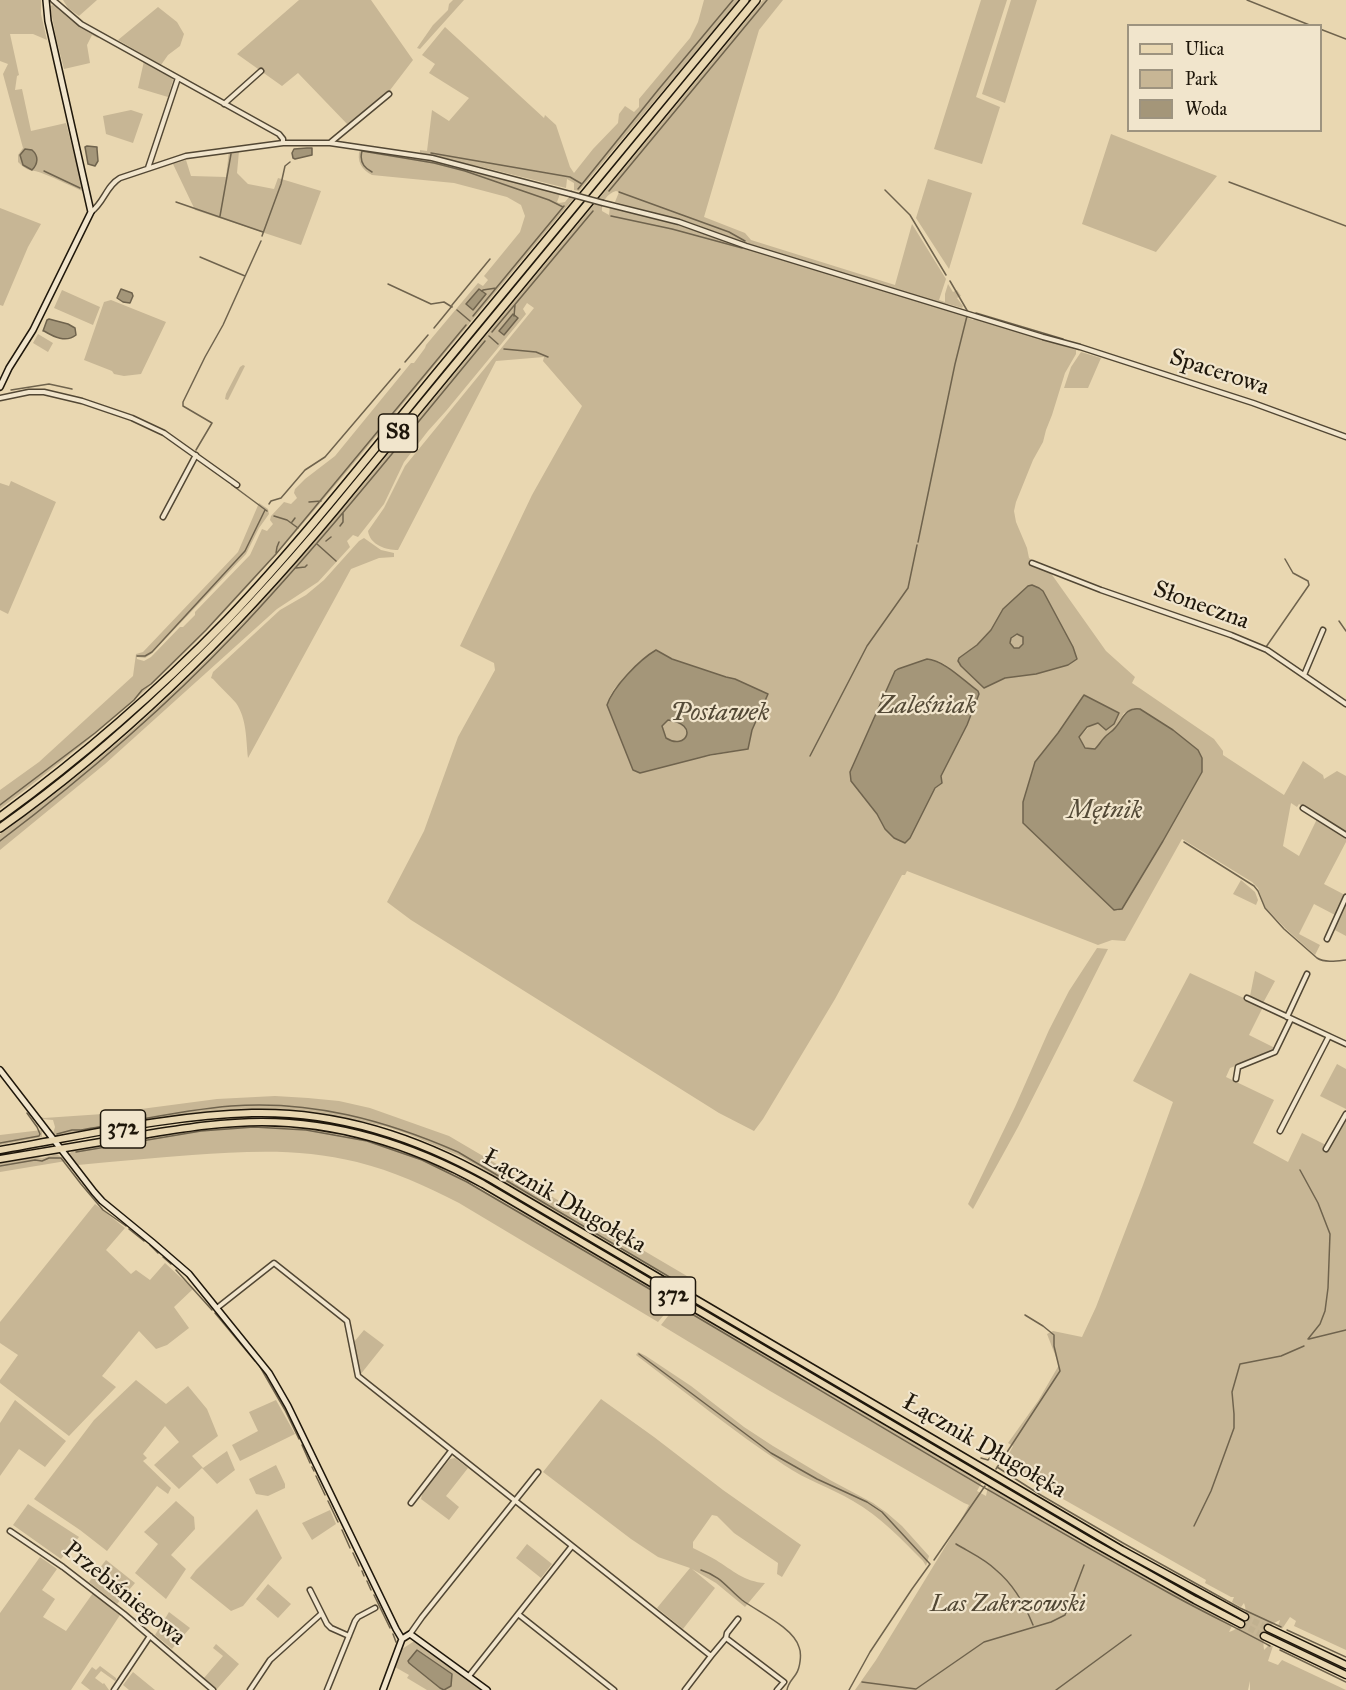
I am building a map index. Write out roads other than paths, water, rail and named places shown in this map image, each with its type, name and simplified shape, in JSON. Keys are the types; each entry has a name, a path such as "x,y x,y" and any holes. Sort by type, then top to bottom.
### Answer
{"highway":[{"name":"S8","path":"0,817 66,767 136,708 247,598 332,501 745,0"},
{"name":"S8","path":"0,828 65,779 128,726 201,658 265,591 329,517 756,0"}],"main road":[{"name":"Łącznik Długołęka","path":"0,1150 162,1122 254,1113 301,1115 349,1122 424,1146 482,1174 1112,1544 1245,1617"},
{"name":"Łącznik Długołęka","path":"0,1160 194,1127 240,1122 312,1125 380,1139 420,1153 483,1184 1120,1559 1240,1624"},
{"path":"1268,1628 1346,1665"},
{"path":"1264,1636 1346,1675"}],"street":[{"path":"0,387 40,317 92,212 48,21 46,0"},
{"path":"53,0 81,24 279,134 283,142"},
{"path":"224,104 261,71"},
{"path":"148,168 178,78"},
{"path":"330,143 389,94"},
{"name":"Spacerowa","path":"92,212 98,207 115,181 186,156 283,142 330,143 432,159 679,222 752,248 1080,346 1264,407 1346,437"},
{"path":"0,398 28,392 44,392 82,401 148,424 237,485"},
{"path":"163,517 196,455"},
{"name":"Słoneczna","path":"1032,563 1101,590 1231,634 1267,650 1346,704"},
{"path":"1304,675 1323,630"},
{"path":"1303,808 1346,835"},
{"path":"1326,939 1346,897"},
{"path":"1236,1079 1238,1067 1275,1052 1306,974"},
{"path":"1247,998 1346,1044"},
{"path":"1280,1131 1329,1036"},
{"path":"0,1070 85,1182 102,1201 189,1274 269,1373 288,1406 402,1639"},
{"path":"1326,1149 1346,1114"},
{"path":"217,1308 274,1263 347,1320 358,1376 711,1656"},
{"path":"411,1503 451,1451"},
{"path":"383,1690 402,1639 410,1634 538,1472"},
{"name":"Przebiśniegowa","path":"10,1531 63,1567 150,1636 213,1690"},
{"path":"469,1676 572,1546"},
{"path":"310,1590 327,1624 349,1636"},
{"path":"327,1690 358,1617 375,1608"},
{"path":"250,1690 270,1660 321,1614"},
{"path":"518,1614 614,1690"},
{"path":"685,1690 738,1619"},
{"path":"410,1634 487,1690"},
{"path":"114,1690 150,1636"},
{"path":"726,1638 784,1682 777,1690"}],"water":[{"path":"85,147 97,147 98,161 95,166 88,164"},
{"path":"312,148 312,155 293,158 294,149"},
{"path":"25,149 32,150 37,157 36,165 32,170 23,165 20,155"},
{"path":"121,289 132,293 130,303 117,298"},
{"path":"479,289 486,294 473,310 466,304"},
{"path":"513,314 518,318 504,335 499,331"},
{"path":"49,319 75,328 76,335 64,339 43,331"},
{"path":"1032,585 1043,591 1077,659 1068,665 1036,674 1005,678 984,688 961,666 959,658 977,645 991,630 1003,609","holes":["1017,634 1023,637 1023,644 1019,648 1014,648 1010,643 1011,638"]},
{"name":"Postawek","path":"656,650 672,659 735,679 768,694 752,730 748,749 710,755 640,773 633,770 607,705 621,682","holes":["668,720 678,722 687,731 684,739 673,741 666,738 662,726"]},
{"name":"Zaleśniak","path":"927,659 947,667 979,694 967,725 941,776 942,783 935,788 910,838 905,843 894,838 885,829 877,814 851,781 850,772 895,671"},
{"name":"Mętnik","path":"1084,695 1119,713 1114,724 1106,730 1098,723 1087,727 1079,737 1085,748 1095,749 1125,714 1131,710 1140,709 1173,730 1198,750 1202,758 1202,772 1122,909 1114,910 1023,823 1023,802 1035,762"},
{"path":"417,1650 452,1674 451,1686 444,1690 440,1688 409,1663 408,1661"}],"waterway":[{"path":"578,189 733,0"},
{"path":"609,191 767,0"},
{"path":"1247,0 1307,24"},
{"path":"1322,30 1346,39"},
{"path":"372,172 363,164 362,151 434,163 465,171 563,207"},
{"path":"431,153 570,177 582,184"},
{"path":"220,216 231,154"},
{"path":"262,236 281,184 285,166 290,162"},
{"path":"44,171 80,188"},
{"path":"1229,182 1346,226"},
{"path":"885,190 910,215 946,275"},
{"path":"619,192 729,232 745,241"},
{"path":"176,202 263,232"},
{"path":"473,316 564,206"},
{"path":"492,332 593,211"},
{"path":"611,216 672,229 742,248"},
{"path":"196,450 212,423 183,406 183,402 223,325 261,241"},
{"path":"200,257 245,276"},
{"path":"452,305 490,259"},
{"path":"950,281 968,312"},
{"path":"388,284 431,304 444,302 452,307"},
{"path":"482,291 496,288"},
{"path":"514,316 515,305"},
{"path":"434,328 452,306"},
{"path":"457,310 470,321"},
{"path":"976,313 1063,339"},
{"path":"918,542 967,316"},
{"path":"0,805 95,733 134,700 206,630 276,554 466,325"},
{"path":"405,362 428,335"},
{"path":"489,336 498,344"},
{"path":"0,841 122,742 208,662 268,599 331,527 485,341"},
{"path":"504,349 536,352 548,357"},
{"path":"269,504 281,498 305,470 325,457 400,369"},
{"path":"11,390 49,384 72,389"},
{"path":"232,485 267,511"},
{"path":"309,502 321,501"},
{"path":"137,656 145,656 152,652 245,551 265,510"},
{"path":"340,526 343,522 343,513"},
{"path":"274,516 287,520 298,528"},
{"path":"292,522 295,518"},
{"path":"326,541 331,537"},
{"path":"276,553 279,542"},
{"path":"317,544 336,561"},
{"path":"810,756 867,646 908,588 917,545"},
{"path":"1266,647 1309,585 1308,581 1293,573 1285,559"},
{"path":"296,568 307,565"},
{"path":"1339,621 1346,631"},
{"path":"1184,842 1254,886 1265,908 1284,929 1317,958 1327,961 1346,960"},
{"path":"57,1134 175,1113 231,1106 290,1106 347,1115 403,1130 458,1152 683,1285"},
{"path":"0,1143 39,1136 37,1127 27,1113"},
{"path":"76,1152 201,1131 254,1127 306,1130 367,1141 422,1160 467,1182 670,1301"},
{"path":"0,1166 61,1158 103,1210 126,1226"},
{"path":"1300,1170 1318,1203 1330,1234 1325,1311 1320,1324 1308,1339"},
{"path":"129,1229 144,1241"},
{"path":"150,1245 158,1253"},
{"path":"163,1257 171,1264"},
{"path":"176,1270 212,1310"},
{"path":"680,1307 1046,1523 1182,1600 1270,1646"},
{"path":"215,1313 255,1361"},
{"path":"996,1469 1060,1371 1054,1346 1054,1335 1025,1315"},
{"path":"1309,1339 1346,1330"},
{"path":"1194,1526 1211,1491 1234,1428 1232,1392 1240,1364 1281,1356 1304,1346"},
{"path":"639,1354 771,1453 882,1512 930,1564 870,1652 849,1690"},
{"path":"259,1365 299,1439"},
{"path":"302,1445 310,1463"},
{"path":"981,1458 988,1460 993,1454"},
{"path":"312,1467 314,1471"},
{"path":"997,1467 1123,1543 1240,1608 1281,1627"},
{"path":"316,1476 325,1495"},
{"path":"934,1560 985,1486"},
{"path":"328,1501 338,1522"},
{"path":"342,1530 350,1548"},
{"path":"956,1544 987,1562 1008,1582 1018,1595 1033,1625"},
{"path":"353,1553 359,1566"},
{"path":"862,1682 916,1689 984,1642 1051,1622 1065,1615 1084,1565"},
{"path":"701,1570 719,1579 742,1600 790,1633 800,1650 800,1657 797,1671 787,1690"},
{"path":"362,1571 364,1576"},
{"path":"367,1581 371,1590"},
{"path":"374,1595 390,1628"},
{"path":"1287,1630 1346,1657"},
{"path":"393,1634 396,1642"},
{"path":"1056,1690 1131,1635"},
{"path":"1280,1650 1346,1682"}],"tunnel":[{"path":"1245,1617 1268,1628"},
{"path":"1241,1624 1264,1636"}],"park label":[{"name":"Las Zakrzowski","path":"1008,1605"}]}
